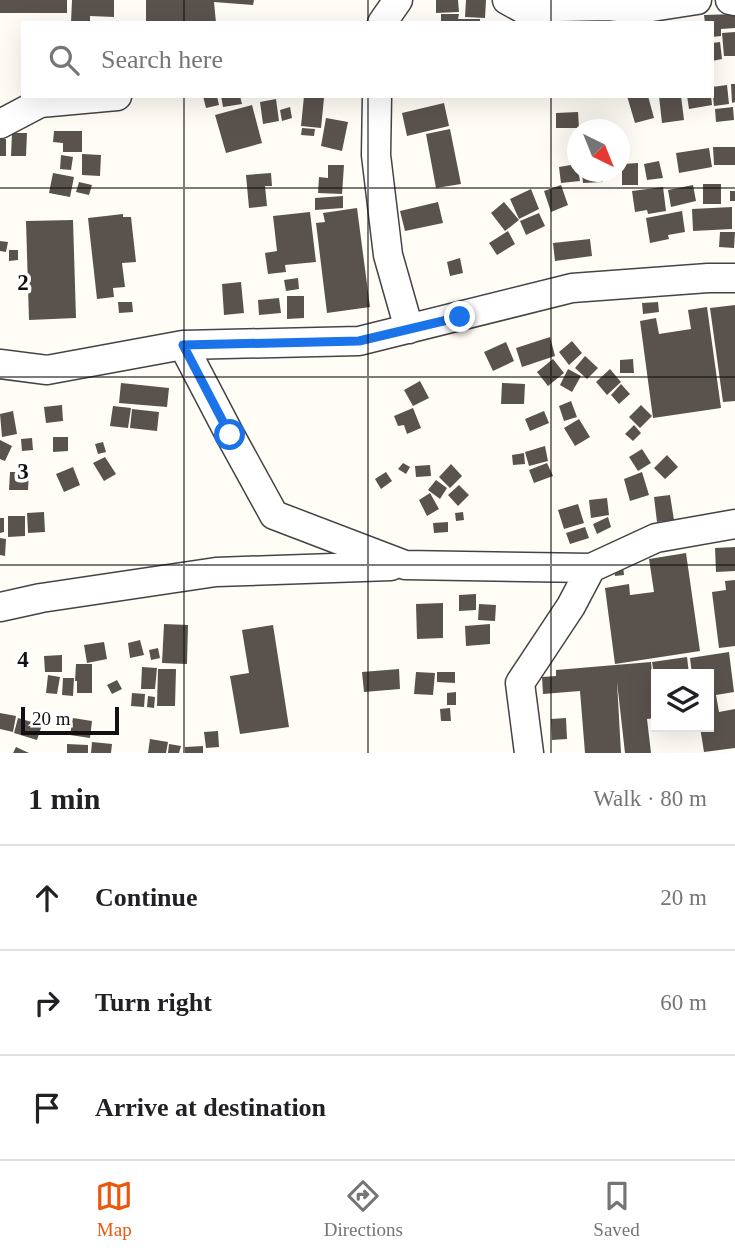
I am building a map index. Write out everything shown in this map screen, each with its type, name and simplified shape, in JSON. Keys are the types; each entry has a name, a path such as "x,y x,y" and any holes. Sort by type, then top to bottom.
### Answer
{"street":[{"path":"383,21 398,0"},
{"path":"507,0 527,11 608,6 639,9 697,0"},
{"path":"0,124 40,103 95,98"},
{"path":"377,98 376,155 388,255 409,328"},
{"path":"0,364 47,370 183,345 359,341 572,288 735,278"},
{"path":"183,345 274,515 405,565"},
{"path":"0,607 41,598 216,572 405,565 591,568 656,538 735,524"},
{"path":"529,753 520,683 571,606 591,568"}],"building":[{"path":"0,0 67,0 67,13 0,13"},
{"path":"72,0 114,0 114,17 90,16 90,21 71,21"},
{"path":"146,0 254,0 253,5 214,2 216,21 146,21"},
{"path":"436,0 458,0 459,12 436,13"},
{"path":"466,0 486,0 485,18 465,17"},
{"path":"441,14 459,14 458,19 480,19 480,21 441,21"},
{"path":"735,14 735,28 721,29 721,36 714,37 714,21 705,21 704,15"},
{"path":"735,32 735,56 724,56 722,33"},
{"path":"720,42 722,59 714,61 714,43"},
{"path":"731,84 735,84 735,102 732,103"},
{"path":"727,85 729,104 714,106 714,87"},
{"path":"204,98 217,98 219,105 206,108"},
{"path":"221,98 240,98 242,104 223,107"},
{"path":"304,98 324,98 321,128 301,126"},
{"path":"628,98 649,98 654,118 635,123"},
{"path":"659,98 681,98 684,120 662,123"},
{"path":"687,98 711,98 712,105 689,109"},
{"path":"276,99 279,121 263,124 260,102"},
{"path":"444,103 449,126 407,136 402,113"},
{"path":"252,105 262,143 226,153 215,115"},
{"path":"290,107 292,118 282,121 280,110"},
{"path":"733,107 734,120 716,122 715,109"},
{"path":"578,112 578,119 567,119 567,128 556,128 556,113"},
{"path":"326,118 348,122 342,151 321,146"},
{"path":"302,128 315,129 314,136 301,135"},
{"path":"450,129 461,184 436,188 426,134"},
{"path":"54,131 82,131 82,152 63,152 63,143 53,142"},
{"path":"12,133 27,133 26,156 11,156"},
{"path":"0,139 6,139 6,156 0,156"},
{"path":"713,147 735,147 735,165 714,165"},
{"path":"709,148 712,167 679,173 676,153"},
{"path":"82,154 101,155 100,176 82,175"},
{"path":"61,155 73,157 71,170 60,169"},
{"path":"659,161 663,178 647,180 644,164"},
{"path":"638,163 638,185 622,185 622,182 630,182 630,164"},
{"path":"328,165 344,165 342,194 318,193 319,177 328,178"},
{"path":"567,166 567,182 570,182 561,183 559,167"},
{"path":"53,173 74,177 70,197 49,193"},
{"path":"271,173 272,186 265,186 267,206 249,208 246,175"},
{"path":"79,182 92,185 89,195 76,192"},
{"path":"703,184 721,184 721,204 703,204"},
{"path":"561,185 568,205 551,212 544,191"},
{"path":"693,185 696,201 671,207 668,190"},
{"path":"663,187 666,211 648,214 647,210 635,212 632,191"},
{"path":"531,189 539,209 519,219 510,199"},
{"path":"730,191 735,191 735,201 730,201"},
{"path":"343,196 343,208 315,210 315,198"},
{"path":"438,202 443,223 405,231 400,211"},
{"path":"504,202 519,220 505,231 491,213"},
{"path":"732,207 732,229 693,231 692,209"},
{"path":"357,208 370,307 327,313 316,223 325,222 323,213"},
{"path":"682,211 685,232 668,235 669,239 650,243 646,218"},
{"path":"310,212 316,262 285,265 286,272 268,274 265,253 277,251 273,216"},
{"path":"539,213 545,226 526,235 520,221"},
{"path":"123,214 123,217 131,217 136,262 122,263 125,287 113,288 114,297 97,299 88,218"},
{"path":"73,220 76,318 29,320 26,221"},
{"path":"508,231 515,244 497,255 489,243"},
{"path":"720,232 735,232 734,248 719,247"},
{"path":"590,239 592,256 555,261 553,243"},
{"path":"0,241 8,242 6,252 0,251"},
{"path":"9,250 18,250 18,260 9,261"},
{"path":"460,258 463,273 450,276 447,262"},
{"path":"298,278 299,289 286,291 284,280"},
{"path":"241,282 244,313 224,315 222,284"},
{"path":"287,296 304,296 304,318 287,319"},
{"path":"279,298 281,313 259,315 258,300"},
{"path":"118,302 132,302 133,312 119,313"},
{"path":"658,302 659,312 643,314 642,303"},
{"path":"735,305 735,401 723,402 710,308"},
{"path":"707,307 721,408 653,418 640,321 656,318 659,334 691,329 688,310"},
{"path":"550,337 555,356 522,367 516,348"},
{"path":"572,341 582,353 569,365 559,352"},
{"path":"506,342 514,361 493,371 484,352"},
{"path":"585,356 598,368 587,379 575,368"},
{"path":"553,359 564,373 548,386 537,372"},
{"path":"633,359 634,373 620,373 620,360"},
{"path":"568,369 581,376 572,392 560,385"},
{"path":"610,369 621,382 607,395 596,382"},
{"path":"420,381 429,398 413,406 404,390"},
{"path":"121,383 169,388 167,407 119,403"},
{"path":"502,383 525,384 524,404 501,404"},
{"path":"621,384 630,394 619,404 611,395"},
{"path":"571,401 577,417 564,421 559,406"},
{"path":"62,405 63,421 46,423 44,407"},
{"path":"641,405 652,416 640,428 629,417"},
{"path":"113,406 131,408 128,428 110,426"},
{"path":"413,408 421,428 407,434 404,425 398,426 394,416"},
{"path":"132,409 159,412 157,431 130,428"},
{"path":"13,411 17,434 2,437 0,414"},
{"path":"544,411 549,423 530,431 525,419"},
{"path":"579,419 590,437 575,446 564,428"},
{"path":"634,425 641,433 633,441 625,434"},
{"path":"53,437 68,437 68,451 53,452"},
{"path":"32,438 33,450 22,451 21,439"},
{"path":"0,440 12,446 5,461 0,459"},
{"path":"103,442 106,452 98,454 95,444"},
{"path":"545,446 548,461 529,466 525,452"},
{"path":"642,449 651,463 638,471 629,457"},
{"path":"524,453 525,464 513,465 512,455"},
{"path":"667,455 678,467 665,479 654,468"},
{"path":"105,457 116,474 104,481 93,463"},
{"path":"403,463 410,467 406,474 398,469"},
{"path":"547,463 553,476 534,483 529,470"},
{"path":"451,464 462,476 450,488 439,477"},
{"path":"430,465 431,476 416,477 415,466"},
{"path":"73,467 80,485 64,492 56,474"},
{"path":"10,472 29,472 28,490 9,490"},
{"path":"386,472 392,481 381,489 375,479"},
{"path":"642,472 649,495 630,501 624,479"},
{"path":"436,480 447,488 440,499 428,490"},
{"path":"459,485 469,495 458,506 448,495"},
{"path":"430,493 439,509 427,516 419,500"},
{"path":"670,495 674,520 657,522 654,497"},
{"path":"607,498 609,515 591,518 589,500"},
{"path":"578,504 584,523 564,529 558,510"},
{"path":"44,512 45,532 28,533 27,513"},
{"path":"463,512 464,520 456,521 455,513"},
{"path":"8,516 25,516 25,536 8,537"},
{"path":"608,517 611,527 597,534 593,524"},
{"path":"0,518 4,518 4,532 0,533"},
{"path":"448,522 448,532 434,533 433,523"},
{"path":"585,527 589,538 570,544 566,533"},
{"path":"0,538 6,539 5,556 0,555"},
{"path":"735,547 735,571 716,572 715,548"},
{"path":"686,553 700,651 615,664 605,588 629,584 630,595 654,592 649,559"},
{"path":"623,565 624,575 615,576 614,567"},
{"path":"735,580 735,646 719,648 712,592 726,590 725,581"},
{"path":"476,594 476,610 459,611 459,595"},
{"path":"443,603 443,638 417,639 416,604"},
{"path":"479,604 496,605 495,621 478,620"},
{"path":"164,624 188,625 187,664 162,663"},
{"path":"490,624 490,644 466,646 465,626"},
{"path":"273,625 289,727 240,734 230,676 249,673 242,630"},
{"path":"140,640 144,655 130,658 128,643"},
{"path":"104,642 107,659 87,663 84,645"},
{"path":"158,648 160,658 151,660 149,650"},
{"path":"729,652 734,692 716,695 719,712 735,709 735,748 704,752 701,732 714,732 714,669 691,669 690,658"},
{"path":"62,655 62,672 45,672 44,656"},
{"path":"687,657 688,669 653,669 652,662"},
{"path":"651,662 651,719 647,719 651,753 625,753 617,682 621,753 585,753 580,691 543,694 542,677 556,676 556,670"},
{"path":"76,664 92,664 92,693 77,693"},
{"path":"142,667 157,668 155,689 141,689"},
{"path":"158,669 176,669 175,706 157,706"},
{"path":"399,669 400,689 364,692 362,672"},
{"path":"416,672 435,673 433,695 414,694"},
{"path":"437,672 455,672 455,683 437,682"},
{"path":"48,675 60,677 57,694 46,693"},
{"path":"63,678 74,678 73,696 62,695"},
{"path":"117,680 122,689 112,694 107,685"},
{"path":"456,692 456,705 447,705 447,693"},
{"path":"132,693 145,694 144,707 131,706"},
{"path":"148,696 155,697 154,708 147,707"},
{"path":"450,708 451,721 441,721 440,709"},
{"path":"0,713 16,716 13,732 0,729"},
{"path":"18,718 42,725 37,740 14,733"},
{"path":"73,718 92,721 90,738 70,735"},
{"path":"566,718 567,739 552,740 551,719"},
{"path":"218,731 219,747 206,748 204,732"},
{"path":"150,739 168,742 166,753 148,753"},
{"path":"92,742 112,744 111,753 91,753"},
{"path":"67,744 88,745 88,753 67,753"},
{"path":"169,744 181,746 179,753 168,753"},
{"path":"203,746 203,753 185,753 185,747"},
{"path":"16,747 29,753 13,753"}],"route":[{"path":"230,435 183,345 359,341 460,317"}]}
